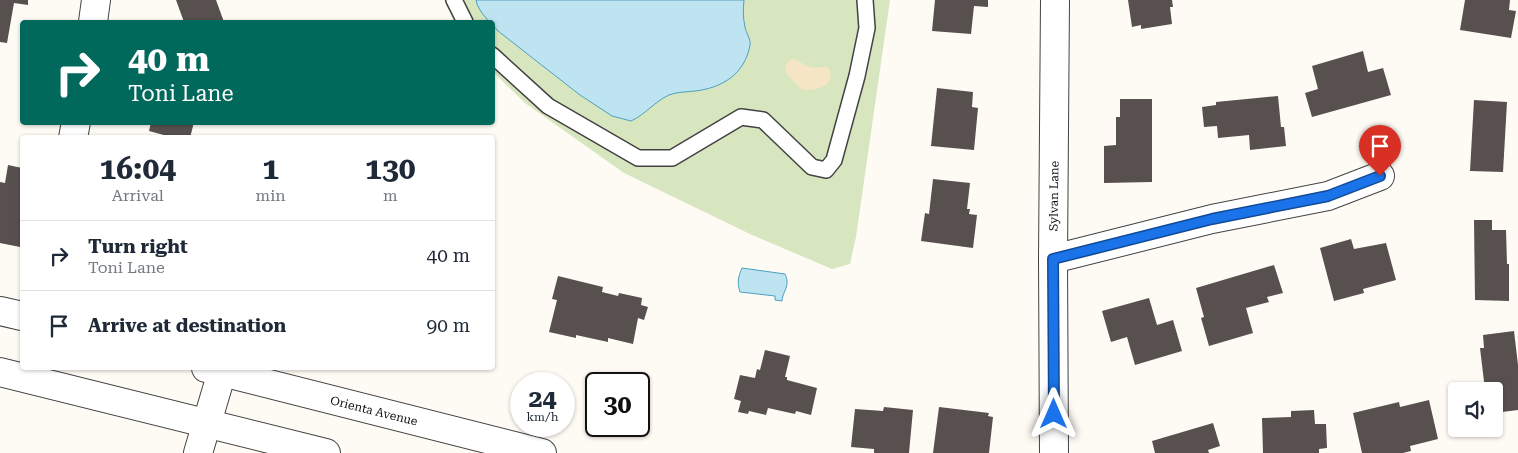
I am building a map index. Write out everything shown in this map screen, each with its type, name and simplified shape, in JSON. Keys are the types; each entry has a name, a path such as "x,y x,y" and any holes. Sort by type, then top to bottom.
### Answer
{"street":[{"path":"93,20 96,0"},
{"name":"Sylvan Lane","path":"1054,453 1055,0"},
{"path":"1053,259 1212,219 1328,196 1380,176"},
{"path":"0,311 20,316"},
{"path":"198,453 207,422 214,370"},
{"name":"Orienta Avenue","path":"214,370 541,453"},
{"path":"0,372 326,453"}],"lane":[{"path":"454,0 464,20"},
{"path":"495,58 548,106 638,158 672,158 741,117 763,120 812,167 826,170 834,160 857,76 867,28 865,0"}],"green space":[{"path":"444,0 890,0 856,237 850,264 832,269 752,235 624,173 525,103 495,74 495,20 454,20"}],"sand":[{"path":"792,59 813,68 828,67 830,78 828,82 820,88 803,90 791,79 786,70 787,62"}],"water":[{"path":"476,0 744,0 744,21 750,45 743,64 731,78 714,87 669,95 631,121 612,116 580,95 498,31 495,28 495,20 488,20"},
{"path":"742,268 785,274 787,284 782,301 775,300 775,296 740,292 738,280"}],"building":[{"path":"0,0 28,0 28,5 14,3 7,43 0,42"},
{"path":"176,0 216,0 223,20 183,20"},
{"path":"935,0 988,0 988,7 974,6 971,34 932,31"},
{"path":"1128,0 1172,0 1173,7 1170,7 1172,24 1141,29 1141,25 1132,27"},
{"path":"1465,0 1510,0 1509,10 1516,11 1511,38 1460,30"},
{"path":"1363,51 1368,72 1383,68 1391,95 1312,117 1305,93 1318,89 1312,66"},
{"path":"937,88 973,92 972,107 978,108 974,150 931,146"},
{"path":"1278,96 1281,127 1284,127 1286,146 1250,150 1249,135 1218,138 1217,126 1204,127 1202,107 1216,105 1216,102"},
{"path":"1120,99 1152,99 1152,182 1104,183 1104,146 1116,145 1116,117 1120,117"},
{"path":"1474,100 1507,102 1503,172 1470,171"},
{"path":"150,125 193,125 191,135 164,135 149,131"},
{"path":"8,165 20,168 20,247 0,243 0,182 5,183"},
{"path":"933,179 970,183 967,209 970,209 969,214 977,215 973,248 921,241 925,213 929,214"},
{"path":"1474,220 1492,220 1492,230 1506,230 1507,264 1509,264 1509,301 1475,300"},
{"path":"1351,239 1354,249 1386,243 1396,280 1363,289 1364,293 1334,301 1320,248"},
{"path":"1274,265 1283,293 1267,297 1269,302 1246,308 1253,333 1209,346 1201,318 1204,317 1196,288"},
{"path":"558,276 603,287 602,292 618,296 619,293 642,298 641,305 648,307 644,320 638,318 633,344 608,338 608,342 576,335 576,338 549,332 557,300 552,299"},
{"path":"1149,298 1157,325 1173,320 1182,351 1135,365 1127,337 1111,342 1102,311"},
{"path":"1514,331 1518,365 1518,410 1503,412 1503,382 1484,382 1480,348 1484,348 1483,335"},
{"path":"765,350 790,356 785,377 787,377 787,380 817,388 811,415 796,411 795,414 768,408 766,415 749,411 748,414 738,412 741,401 734,399 740,375 755,378 757,369 760,370"},
{"path":"1429,400 1438,439 1410,446 1411,451 1403,453 1362,453 1353,413 1399,402 1400,407"},
{"path":"884,407 913,410 909,453 874,453 874,449 851,447 855,409 883,411"},
{"path":"939,407 989,413 988,416 993,417 989,453 933,453"},
{"path":"1314,410 1315,424 1326,424 1327,448 1319,449 1319,453 1263,453 1262,418 1291,417 1291,411"},
{"path":"1213,423 1220,446 1208,450 1209,453 1155,453 1152,441"}],"route":[{"path":"1054,414 1053,259 1212,219 1328,196 1380,176"}]}
